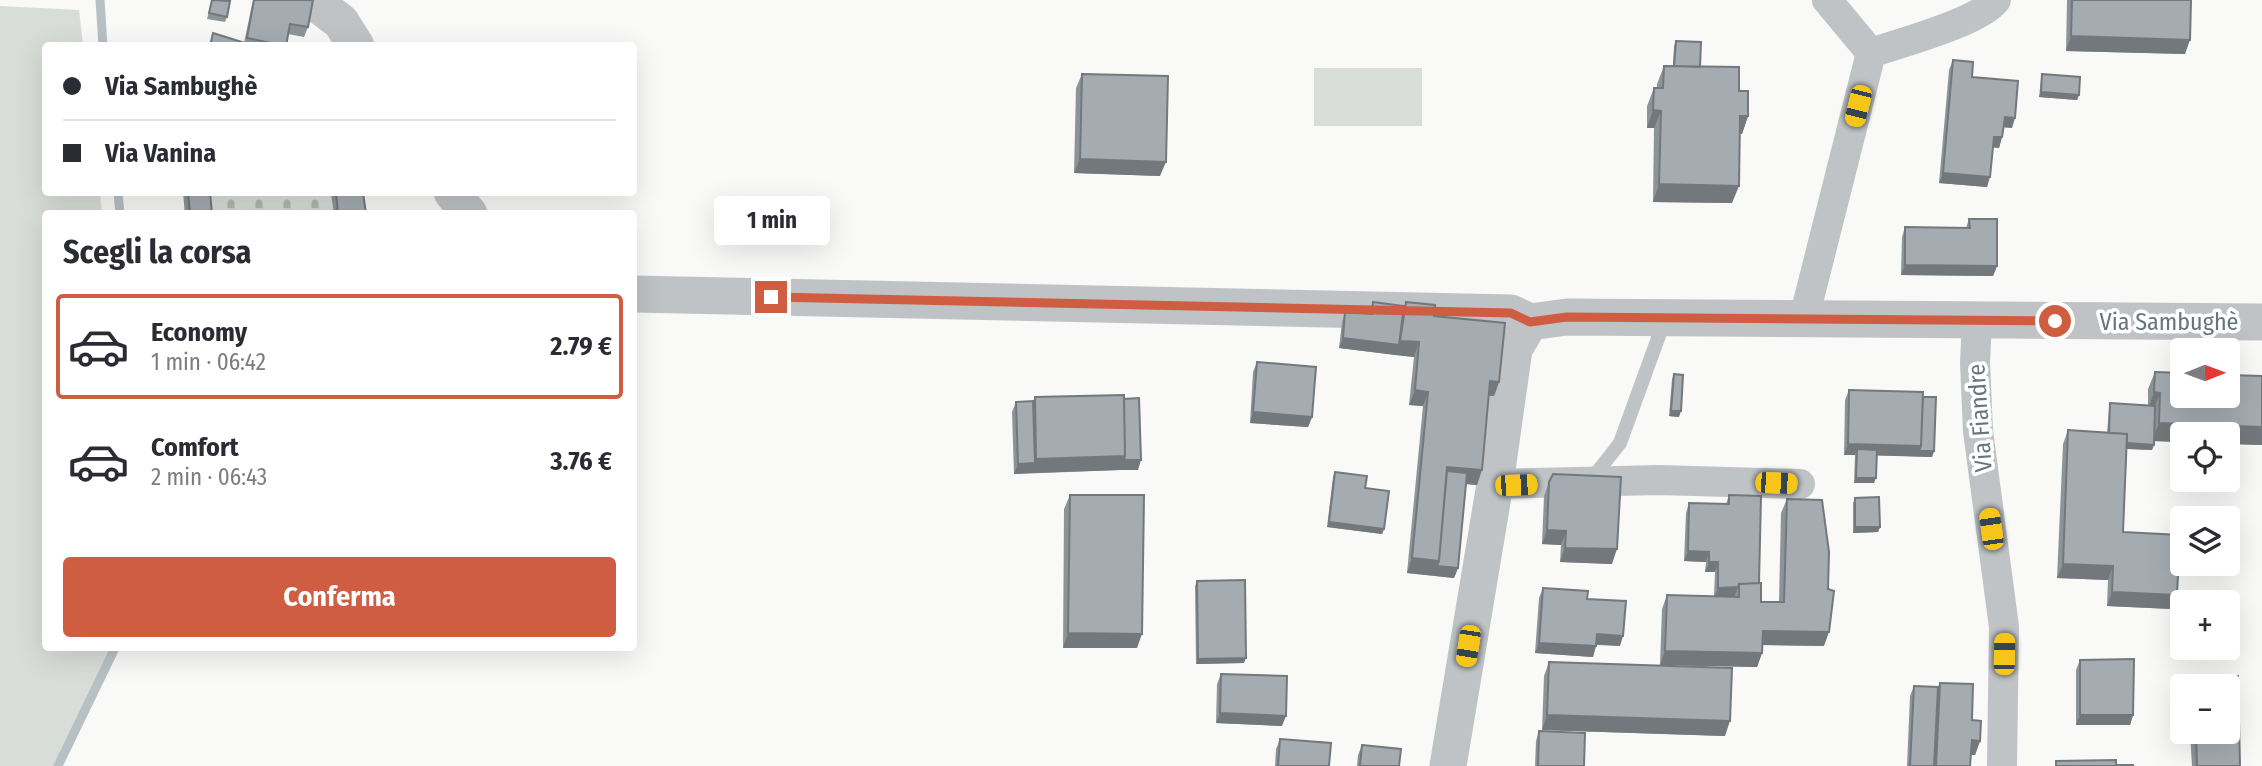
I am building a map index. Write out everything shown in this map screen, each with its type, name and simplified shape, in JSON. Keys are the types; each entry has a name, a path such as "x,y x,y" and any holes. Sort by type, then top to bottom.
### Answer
{"street":[{"path":"312,0 341,22 354,42"},
{"path":"1827,0 1871,53"},
{"path":"1871,53 1965,20 1991,7 1996,0"},
{"path":"1804,318 1871,53"},
{"path":"455,196 466,210"},
{"path":"637,294 1511,313 1530,322 1514,349 1495,484 1448,766"},
{"name":"Via Sambughè","path":"1530,322 1567,317 2262,322"},
{"name":"Via Fiandre","path":"1977,321 1975,363 1978,431 2004,626 2002,766"},
{"path":"1495,484 1659,480 1800,484"}],"lane":[{"path":"1589,482 1620,443 1665,318"}],"green space":[{"path":"0,6 79,10 83,42 42,42 42,196 100,196 102,210 42,210 42,651 114,651 57,766 0,766"},
{"path":"1314,68 1422,68 1422,126 1314,126"},
{"path":"183,196 358,196 361,210 185,210"}],"building":[{"path":"212,0 230,1 227,17 209,13"},
{"path":"254,0 313,0 308,27 290,24 287,42 247,38"},
{"path":"2072,0 2191,0 2190,40 2071,36"},
{"path":"213,33 242,42 211,42"},
{"path":"1676,41 1701,42 1700,67 1674,66"},
{"path":"1953,60 1973,62 1972,77 2018,81 2015,118 2005,117 2002,137 1994,137 1990,177 1943,173"},
{"path":"1664,66 1739,67 1739,91 1748,91 1748,116 1740,116 1739,186 1659,184 1661,111 1653,110 1654,88 1663,88"},
{"path":"1082,74 1168,76 1166,162 1080,159"},
{"path":"2042,74 2080,77 2079,95 2041,92"},
{"path":"188,196 210,196 212,210 190,210"},
{"path":"336,196 364,196 365,210 338,210"},
{"path":"1969,219 1997,219 1997,266 1905,265 1905,227 1970,228"},
{"path":"1373,302 1404,306 1399,345 1343,338 1345,312 1372,314"},
{"path":"1406,302 1435,305 1434,316 1505,323 1499,382 1490,381 1482,470 1447,467 1439,561 1412,558 1428,392 1415,390 1419,342 1400,341"},
{"path":"1257,362 1316,367 1312,417 1253,412"},
{"path":"2155,372 2170,373 2170,408 2240,408 2240,375 2262,376 2262,427 2240,426 2240,422 2159,423 2160,393 2154,392"},
{"path":"1674,374 1683,375 1681,411 1671,411"},
{"path":"1849,390 1923,392 1921,446 1848,444"},
{"path":"1124,395 1125,456 1036,459 1035,397"},
{"path":"1923,397 1936,397 1934,451 1919,451"},
{"path":"1139,398 1141,460 1124,460 1124,399"},
{"path":"1033,401 1035,463 1018,464 1016,402"},
{"path":"2110,403 2155,406 2154,445 2127,443 2127,434 2109,433"},
{"path":"2068,430 2127,434 2123,532 2170,534 2170,576 2178,576 2177,590 2170,590 2170,595 2112,592 2113,566 2063,564"},
{"path":"1857,449 1877,450 1876,478 1856,478"},
{"path":"1447,471 1467,473 1458,568 1437,566"},
{"path":"1335,472 1367,476 1365,488 1389,491 1384,529 1329,522"},
{"path":"1553,474 1621,477 1617,549 1565,548 1566,531 1547,530 1549,482"},
{"path":"1070,495 1144,495 1142,634 1068,633"},
{"path":"1729,495 1761,496 1759,583 1718,588 1718,562 1709,562 1709,552 1688,551 1689,503 1729,504"},
{"path":"1879,497 1880,527 1855,527 1855,498"},
{"path":"1787,499 1822,500 1829,552 1828,589 1834,591 1829,632 1763,631 1762,653 1665,651 1667,595 1739,597 1739,584 1761,583 1761,602 1784,602"},
{"path":"1245,580 1246,658 1198,659 1197,581"},
{"path":"1543,588 1588,591 1587,599 1626,601 1623,636 1597,634 1596,646 1539,643"},
{"path":"2134,659 2133,715 2080,715 2080,660"},
{"path":"1549,662 1732,668 1730,721 1547,715"},
{"path":"1221,674 1287,676 1286,716 1220,713"},
{"path":"1940,683 1973,684 1972,720 1981,721 1980,741 1972,740 1970,766 1936,766"},
{"path":"1914,686 1938,687 1934,766 1910,766"},
{"path":"1539,731 1585,733 1584,766 1538,766"},
{"path":"1280,739 1331,743 1329,766 1278,766"},
{"path":"2196,744 2240,744 2240,766 2197,766"},
{"path":"1362,745 1401,749 1399,766 1360,766"},
{"path":"2116,760 2116,766 2056,766 2056,761"}],"waterway":[{"path":"100,0 103,42"},
{"path":"118,196 120,210"},
{"path":"58,766 114,651"}],"route":[{"path":"771,297 1511,313 1530,322 1567,317 2055,321"}]}
